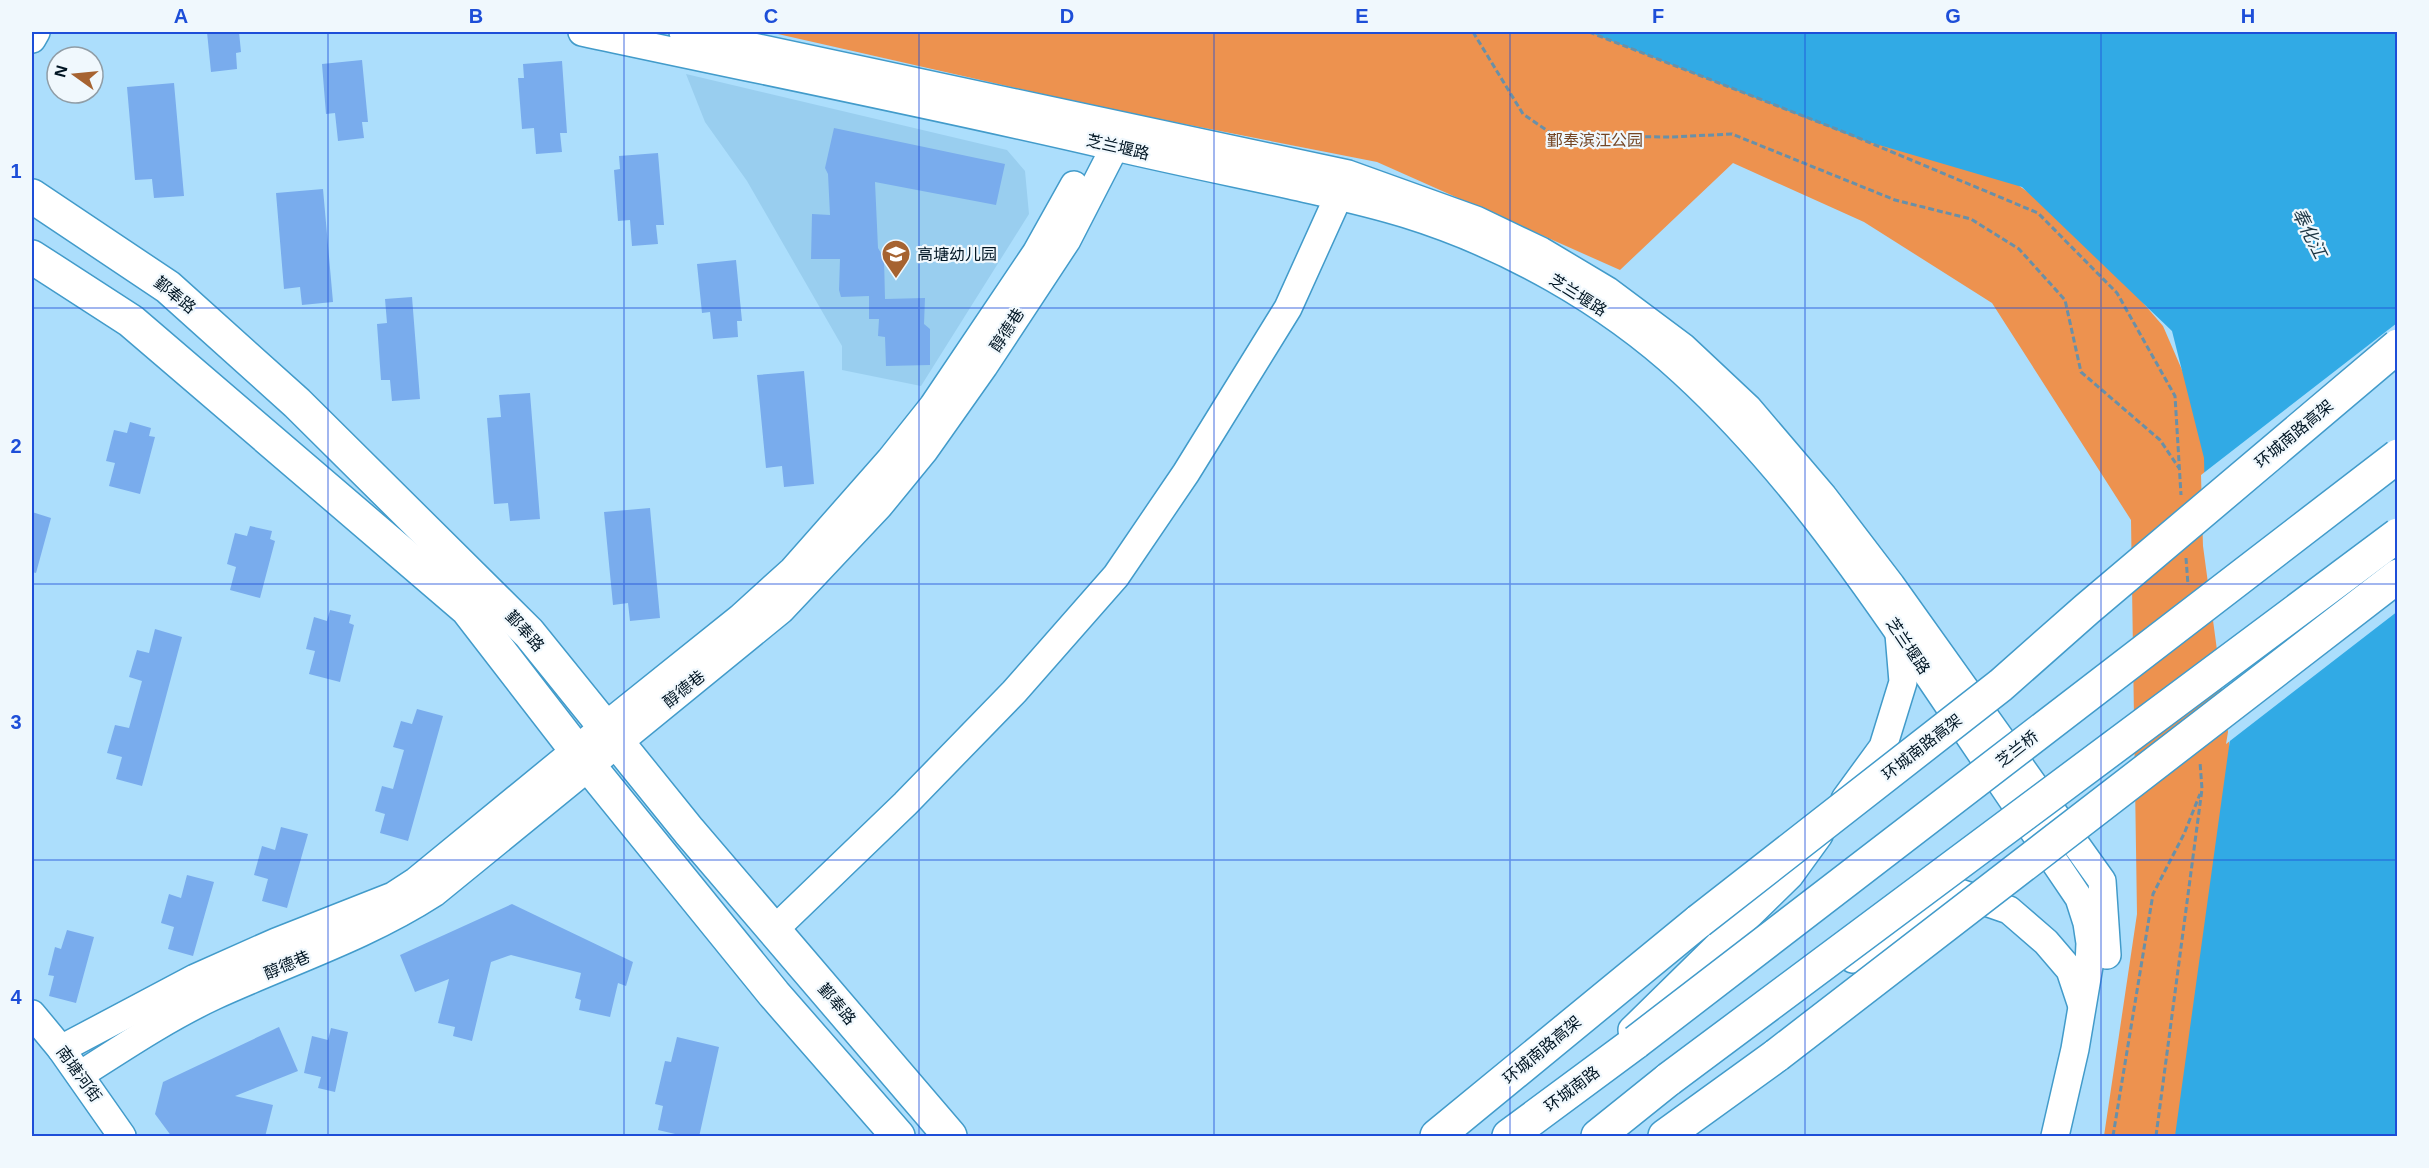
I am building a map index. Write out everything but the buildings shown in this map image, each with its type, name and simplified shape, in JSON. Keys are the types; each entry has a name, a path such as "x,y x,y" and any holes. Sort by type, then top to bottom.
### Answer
{"main road":[{"name":"鄞奉路","path":"32,196 168,287 297,403 529,633 610,735 950,1137"},
{"name":"鄞奉路","path":"32,257 131,321 467,609 583,758 774,994 898,1137"},
{"name":"环城南路高架","path":"1437,1137 1654,956 2001,685 2397,346"},
{"name":"芝兰桥","path":"1636,1042 2397,456"},
{"path":"1598,1137 1669,1079 2397,535"},
{"path":"1665,1137 1777,1055 2397,576"},
{"name":"环城南路","path":"1509,1137 1636,1042"}],"street":[{"path":"32,39 36,32"},
{"name":"芝兰堰路","path":"582,32 1110,135 1343,185 1476,220 1541,251 1608,291 1674,340 1748,408 1823,496 1891,585 2102,881 2108,946 2103,986 2074,1137"},
{"name":"芝兰堰路","path":"683,32 1110,135"},
{"name":"醇德巷","path":"80,1075 167,1019 406,911 434,893 610,735 781,610 879,506 924,452 984,366 1067,240 1110,135"},
{"path":"774,930 905,804 1014,692 1116,576 1186,473 1288,308 1343,185"},
{"name":"芝兰堰路","path":"1343,185 1404,213 1488,246 1556,280 1618,321 1680,369 1733,421 1784,477 1899,633 2079,898 2087,923 2090,944 2089,966 2055,1137"},
{"path":"1567,1093 1790,875 1883,747 1903,682 1899,633"},
{"name":"醇德巷","path":"61,1049 195,978 276,942 393,896 583,758"},
{"path":"1669,1079 1954,891 2009,910 2046,942 2070,970 2082,1008"},
{"name":"南塘河街","path":"32,1014 61,1049 122,1137"}],"path":[{"path":"1473,32 1523,114 1555,136 1671,137 1732,134 1895,200 1971,219 2019,249 2065,300 2081,372 2160,440 2180,469 2175,396 2117,293 2038,213 1849,134 1589,32"},
{"path":"2113,1137 2153,894 2184,834 2202,789 2156,1137"}],"shaded area":[{"name":"高塘幼儿园","path":"686,74 1007,150 1025,171 1029,214 921,386 842,370 842,346 747,181 705,122"}],"green space":[{"name":"鄞奉滨江公园","path":"769,32 1650,32 1979,158 2077,226 2163,326 2211,437 2233,807 2182,1136 2104,1136 2137,914 2131,520 1992,303 1864,222 1733,163 1620,270 1377,162 1113,110"}],"water":[{"name":"奉化江","path":"1589,32 2397,32 2397,1136 2175,1136 2231,732 2206,546 2204,458 2172,331 2022,187 1862,140"}],"pier":[{"path":"2397,323 2398,611 2226,744 2228,732 2203,546 2201,475"}],"place":[{"name":"高塘幼儿园","path":"896,280"}]}
